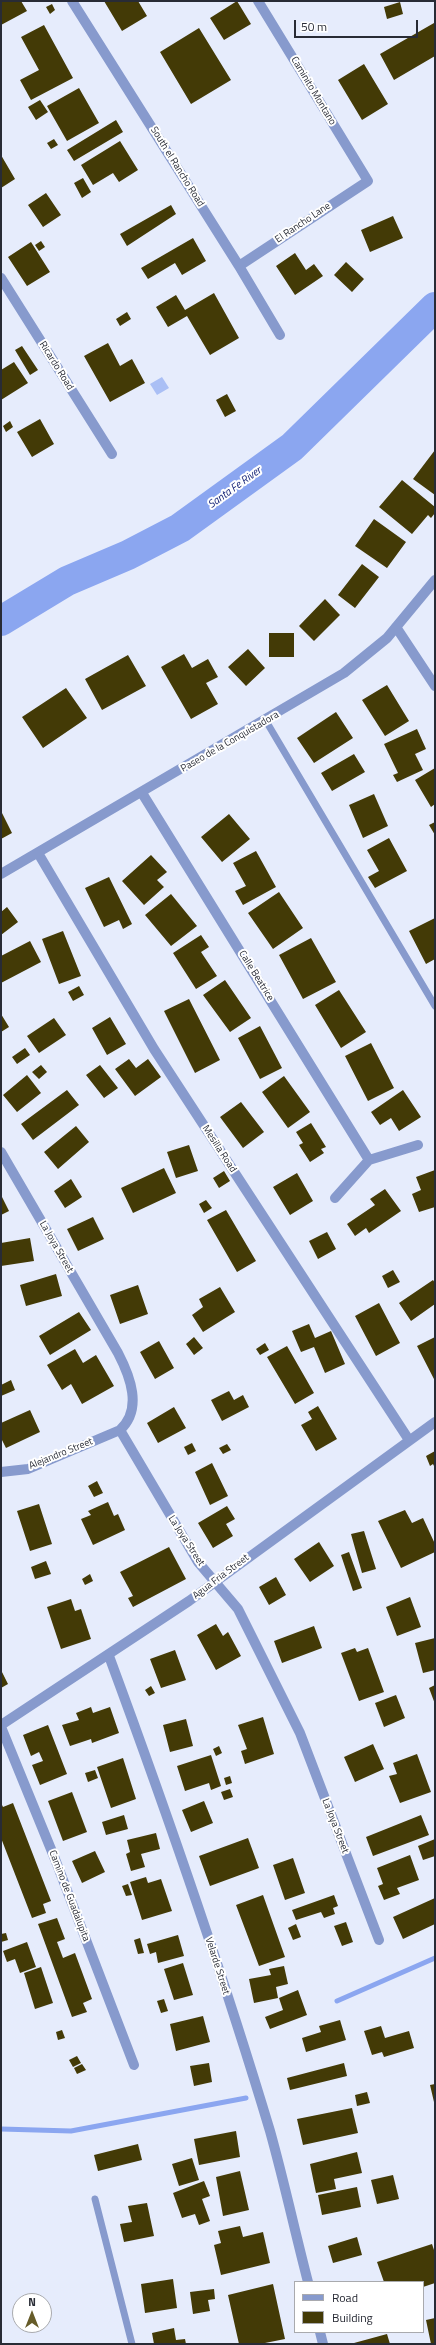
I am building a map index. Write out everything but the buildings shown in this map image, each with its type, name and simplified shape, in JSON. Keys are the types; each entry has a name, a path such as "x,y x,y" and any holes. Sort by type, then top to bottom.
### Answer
{"street":[{"name":"South el Rancho Road","path":"72,1 239,266 280,335"},
{"name":"Caminito Montano","path":"258,1 368,181"},
{"name":"El Rancho Lane","path":"239,266 368,181"},
{"name":"Ricardo Road","path":"1,278 112,454"},
{"name":"Paseo de la Conquistadora","path":"1,874 266,721 359,663 396,627 435,580"},
{"path":"396,627 435,686"},
{"name":"Calle Beatrice","path":"142,792 369,1160"},
{"name":"Mesilla Road","path":"38,853 154,1049 409,1440"},
{"path":"335,1198 369,1160 418,1145"},
{"name":"La Joya Street","path":"1,1152 126,1370 131,1385 132,1404 128,1420 120,1430 190,1550 214,1582 238,1609 300,1733 379,1940"},
{"name":"Agua Fria Street","path":"1,1726 109,1656 435,1422"},
{"name":"Alejandro Street","path":"1,1472 28,1469 120,1430"},
{"name":"Velarde Street","path":"109,1656 144,1751 199,1910 270,2132 308,2281"},
{"name":"Camino de Guadalupita","path":"1,1726 55,1859 134,2065"},
{"path":"320,2333 323,2344"}],"lane":[{"path":"266,721 435,1006"},
{"path":"95,2199 132,2344"}],"shaded area":[{"path":"162,377 169,388 157,395 150,384"}],"waterway":[{"name":"Santa Fe River","path":"1,621 67,581 128,555 180,528 292,447 435,307"},
{"path":"337,2001 435,1958"},
{"path":"1,2129 71,2131 246,2098"}]}
